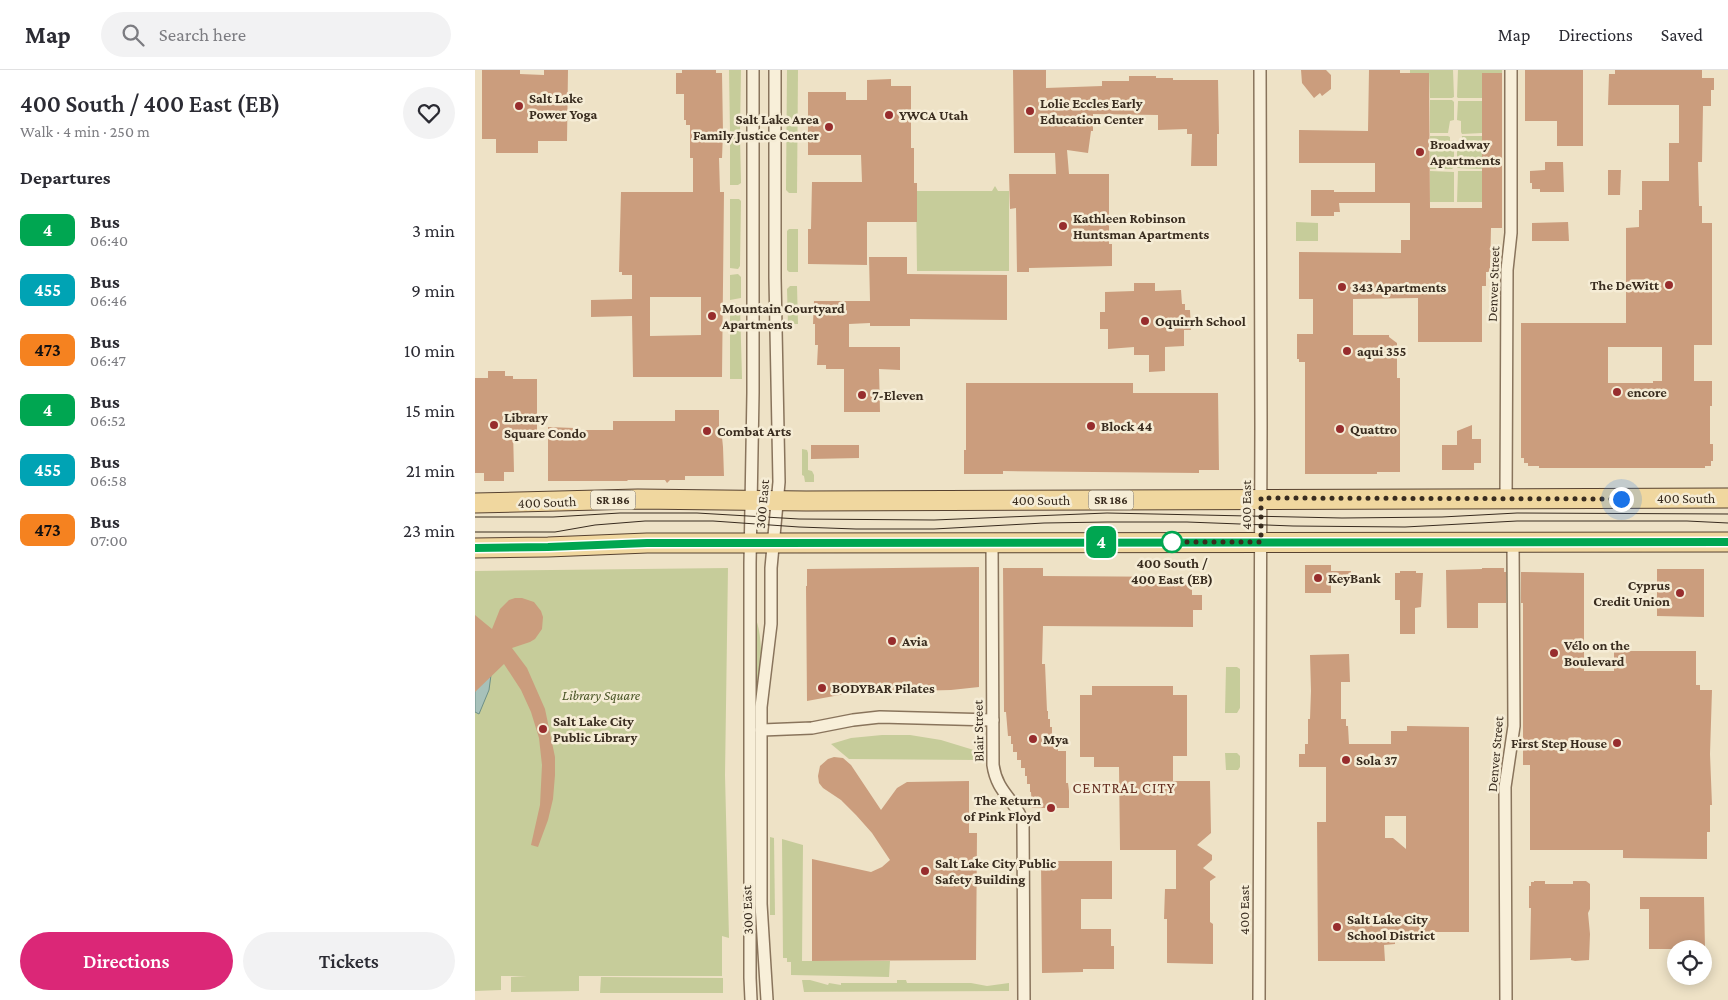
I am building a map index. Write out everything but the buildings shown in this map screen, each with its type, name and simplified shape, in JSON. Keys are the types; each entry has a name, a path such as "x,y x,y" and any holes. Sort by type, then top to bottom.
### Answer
{"main road":[{"name":"400 South","path":"475,503 638,499 777,501 1728,498"},
{"path":"475,548 647,543 1728,542"}],"street":[{"name":"300 East","path":"751,1000 750,544 753,393 753,70"},
{"name":"300 East","path":"767,1000 761,904 761,730 771,624 771,568 779,482 775,278 775,70"},
{"name":"400 East","path":"1259,1000 1261,542 1260,70"},
{"name":"Denver Street","path":"1506,499 1507,270 1511,233 1511,70"},
{"name":"Blair Street","path":"992,542 993,765 1001,788 1019,812 1023,822 1024,1000"},
{"name":"Denver Street","path":"1506,1000 1506,778 1514,726 1513,542"},
{"path":"761,730 813,728 880,717 993,720"}],"green space":[{"path":"729,70 741,70 740,132 730,132"},
{"path":"787,70 798,70 797,193 789,193 786,190"},
{"path":"1410,70 1453,70 1454,97 1430,98 1429,73 1410,73"},
{"path":"1458,70 1502,70 1502,73 1482,73 1482,98 1458,98"},
{"path":"1430,100 1452,100 1454,102 1454,120 1450,121 1448,133 1430,133"},
{"path":"1458,101 1482,101 1482,133 1462,134 1461,121 1457,120"},
{"path":"1430,136 1450,137 1450,148 1454,150 1454,167 1452,169 1430,169"},
{"path":"1462,136 1482,136 1482,169 1457,168 1457,150 1461,148"},
{"path":"730,137 740,137 741,183 738,185 730,185"},
{"path":"1430,171 1454,172 1454,202 1430,202"},
{"path":"1458,171 1482,171 1482,202 1457,202"},
{"path":"995,186 998,191 1009,191 1009,271 917,271 916,191 992,191"},
{"path":"730,199 739,199 741,201 740,266 738,269 730,268"},
{"path":"1296,222 1318,223 1318,241 1296,241"},
{"path":"789,229 798,229 798,272 789,272 787,270 787,231"},
{"path":"738,274 741,277 741,298 730,300 730,275"},
{"path":"790,286 797,286 798,324 788,324 787,289"},
{"path":"730,303 740,305 742,379 730,379"},
{"path":"802,449 807,450 808,470 812,471 814,475 814,482 805,482 802,475"},
{"name":"Library Square","path":"728,568 725,775 729,938 722,936 722,976 579,976 579,991 511,992 511,977 527,976 501,976 501,990 475,991 475,571"},
{"path":"754,615 761,642 760,697 756,745"},
{"path":"1226,667 1237,667 1240,669 1240,708 1237,713 1225,713"},
{"path":"910,735 941,740 977,751 977,760 849,759 831,744 851,738"},
{"path":"1225,753 1237,753 1240,756 1240,767 1238,770 1226,770"},
{"path":"770,837 774,838 775,915 770,915"},
{"path":"782,839 803,845 802,961 890,961 889,977 791,975 791,962 787,962 787,958 783,958"},
{"path":"601,977 723,978 723,993 600,993"},
{"path":"802,980 810,980 828,985 829,983 841,985 841,983 897,983 897,980 906,980 907,983 971,983 987,986 1009,983 1009,991 804,992"}],"water":[{"path":"491,675 489,690 479,714 475,712 475,691"}],"tram line":[{"path":"475,517 697,513 799,519 934,520 1107,513 1342,518 1442,517 1517,513 1728,514"},
{"path":"475,532 555,532 595,525 645,521 713,521 856,529 934,529 1044,523 1107,522 1405,527 1517,521 1687,521 1728,523"}],"bus line":[{"name":"4","path":"475,548 647,543 1728,542"}],"place":[{"name":"Salt Lake Power Yoga","path":"519,106"},
{"name":"Lolie Eccles Early Education Center","path":"1030,111"},
{"name":"YWCA Utah","path":"889,115"},
{"name":"Salt Lake Area Family Justice Center","path":"829,127"},
{"name":"Broadway Apartments","path":"1420,152"},
{"name":"Kathleen Robinson Huntsman Apartments","path":"1063,226"},
{"name":"The DeWitt","path":"1669,285"},
{"name":"343 Apartments","path":"1342,287"},
{"name":"Mountain Courtyard Apartments","path":"712,316"},
{"name":"Oquirrh School","path":"1145,321"},
{"name":"aqui 355","path":"1347,351"},
{"name":"encore","path":"1617,392"},
{"name":"7-Eleven","path":"862,395"},
{"name":"Library Square Condo","path":"494,425"},
{"name":"Block 44","path":"1091,426"},
{"name":"Quattro","path":"1340,429"},
{"name":"Combat Arts","path":"707,431"},
{"name":"400 South / 400 East (EB)","path":"1172,542"},
{"name":"KeyBank","path":"1318,578"},
{"name":"Cyprus Credit Union","path":"1680,593"},
{"name":"Avia","path":"892,641"},
{"name":"Vélo on the Boulevard","path":"1554,653"},
{"name":"BODYBAR Pilates","path":"822,688"},
{"name":"Salt Lake City Public Library","path":"543,729"},
{"name":"Mya","path":"1033,739"},
{"name":"First Step House","path":"1617,743"},
{"name":"Sola 37","path":"1346,760"},
{"name":"The Return of Pink Floyd","path":"1051,808"},
{"name":"Salt Lake City Public Safety Building","path":"925,871"},
{"name":"Salt Lake City School District","path":"1337,927"}],"district":[{"name":"CENTRAL CITY","path":"1124,788"}],"route":[{"path":"1172,542 1166,542 1224,542 1261,542 1261,498 1621,499"}]}
